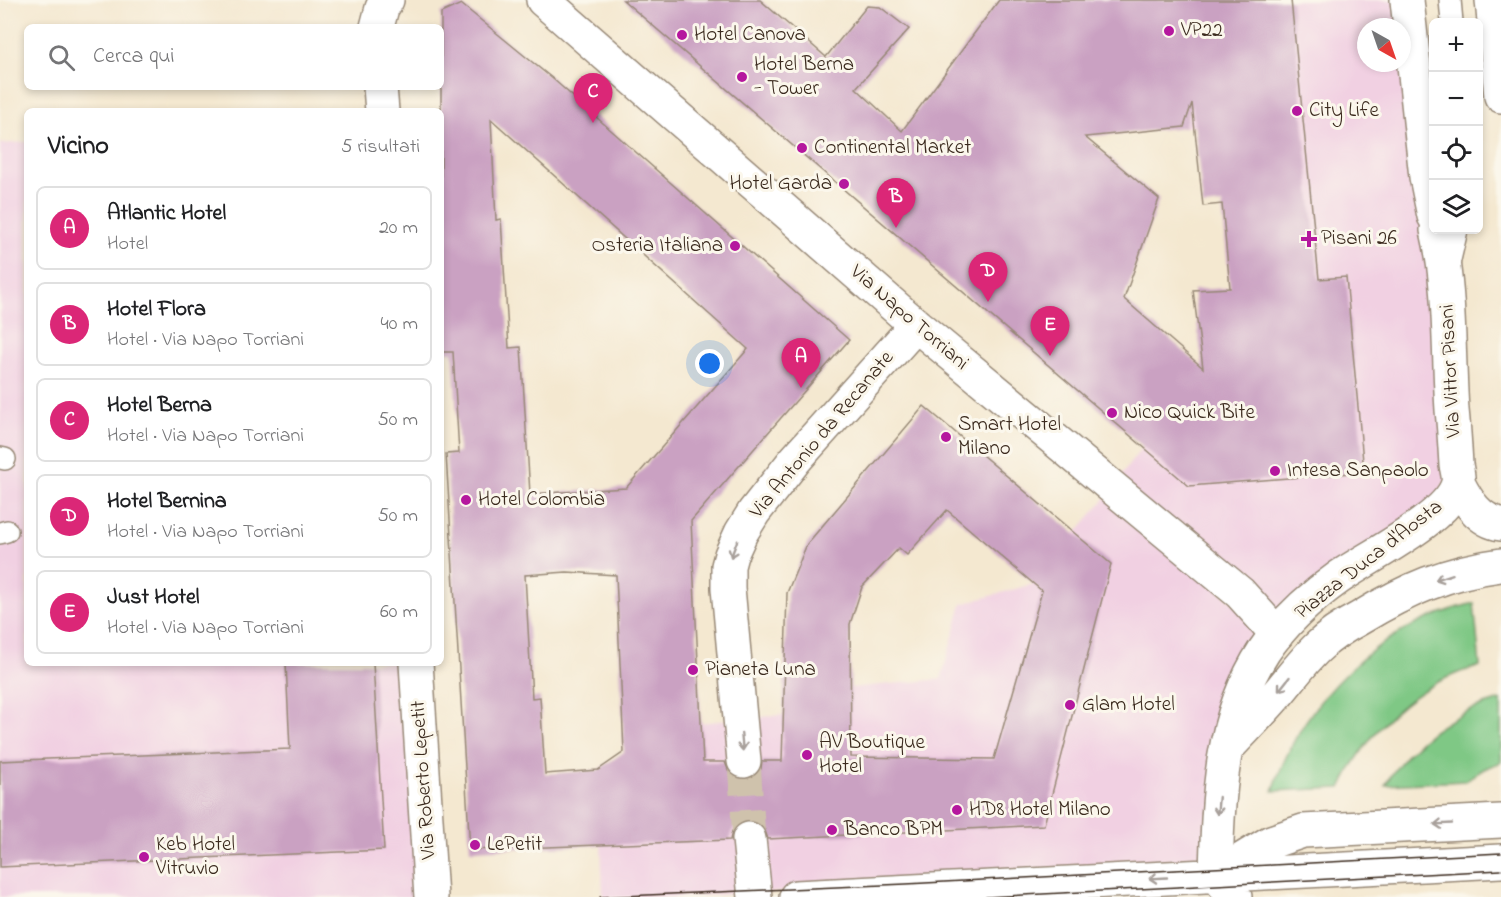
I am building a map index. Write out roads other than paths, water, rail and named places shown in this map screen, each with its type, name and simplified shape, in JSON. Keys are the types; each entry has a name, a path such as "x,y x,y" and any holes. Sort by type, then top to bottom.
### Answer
{"street":[{"path":"378,24 387,0"},
{"name":"Via Napo Torriani","path":"543,0 916,325 1240,593 1277,634"},
{"path":"1407,0 1429,192"},
{"path":"1492,0 1501,96"},
{"path":"380,90 382,108"},
{"name":"Via Vittor Pisani","path":"1438,234 1446,277 1457,474 1467,500 1484,518 1501,524"},
{"name":"Via Antonio da Recanate","path":"744,761 728,588 728,566 735,544 754,512 795,460 916,325"},
{"name":"Piazza Duca d'Aosta","path":"1226,886 1217,808 1237,706 1254,668 1277,634 1337,578 1434,514 1445,503 1457,474"},
{"name":"Piazza Duca d'Aosta","path":"1227,748 1274,697 1303,661 1331,636 1371,611 1423,584 1450,574 1501,565"},
{"name":"Via Roberto Lepetit","path":"416,666 431,897"},
{"path":"1226,886 1270,842 1303,831 1501,821"},
{"path":"749,839 756,897"},
{"path":"796,897 1226,886 1501,861"}],"lane":[{"path":"1450,0 1452,18"},
{"name":"Via Vittor Pisani","path":"1446,277 1456,234"}],"tunnel":[{"path":"744,761 749,839"}],"tram line":[{"path":"600,897 906,884 1501,853"},
{"path":"986,897 1501,870"}],"place":[{"name":"VP22","path":"1169,31"},
{"name":"Hotel Canova","path":"682,35"},
{"name":"Hotel Berna - Tower","path":"742,77"},
{"name":"City Life","path":"1297,111"},
{"name":"Hotel Berna","path":"593,123"},
{"name":"Continental Market","path":"802,148"},
{"name":"Hotel Garda","path":"844,184"},
{"name":"Hotel Flora","path":"896,228"},
{"name":"Pisani 26","path":"1309,239"},
{"name":"Osteria Italiana","path":"735,246"},
{"name":"Hotel Bernina","path":"988,302"},
{"name":"Just Hotel","path":"1050,356"},
{"name":"Atlantic Hotel","path":"801,388"},
{"name":"Nico Quick Bite","path":"1112,413"},
{"name":"Smart Hotel Milano","path":"946,437"},
{"name":"Intesa Sanpaolo","path":"1275,471"},
{"name":"Hotel Colombia","path":"466,500"},
{"name":"Pianeta Luna","path":"693,670"},
{"name":"Glam Hotel","path":"1070,705"},
{"name":"AV Boutique Hotel","path":"807,755"},
{"name":"HD8 Hotel Milano","path":"957,810"},
{"name":"Banco BPM","path":"832,830"},
{"name":"LePetit","path":"475,845"},
{"name":"Keb Hotel Vitruvio","path":"144,857"}]}
